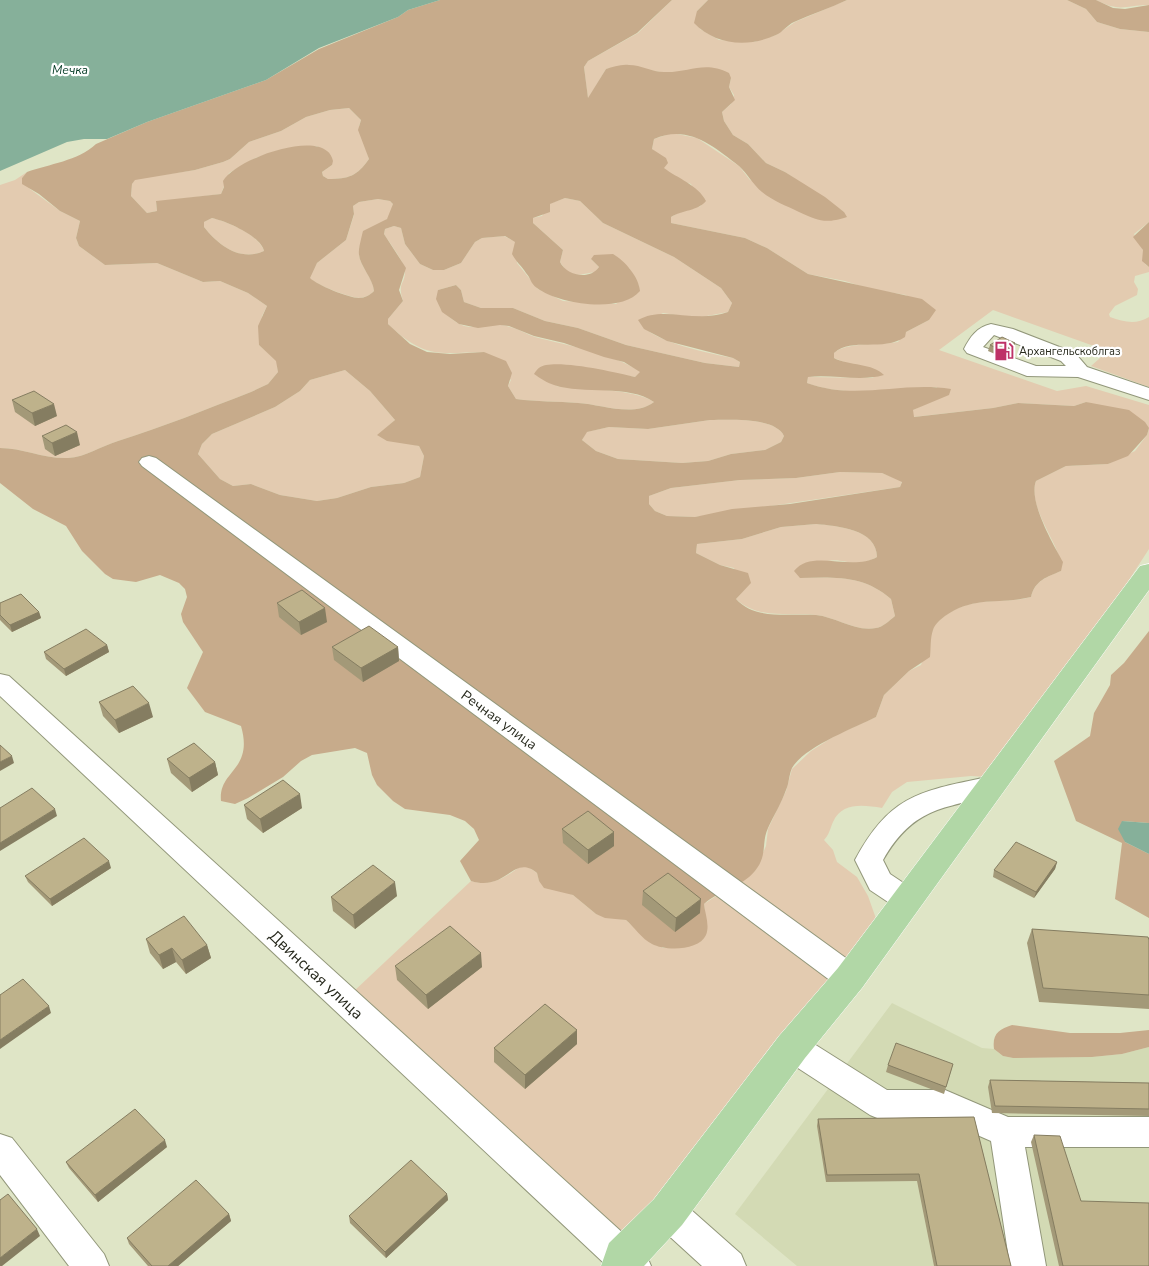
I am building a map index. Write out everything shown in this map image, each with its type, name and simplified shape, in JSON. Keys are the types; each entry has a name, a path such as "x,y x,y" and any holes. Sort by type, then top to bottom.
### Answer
{"main road":[{"path":"626,1263 668,1212 792,1047 850,978 1149,572"}],"street":[{"path":"1080,370 1068,357 1007,333 991,329 979,338 973,349 1034,372 1080,370 1149,394"},
{"name":"Речная улица","path":"149,462 850,978"},
{"name":"Двинская улица","path":"0,682 626,1263"},
{"path":"907,900 880,882 869,860 879,839 890,825 903,814 929,800 992,786"},
{"path":"792,1047 882,1105 945,1105 1006,1132 1149,1132"},
{"path":"1006,1132 1028,1266"},
{"path":"0,1149 91,1266"},
{"path":"668,1212 728,1266"}],"shaded area":[{"path":"440,0 672,0 637,33 588,61 584,67 588,98 606,69 620,65 633,65 664,72 704,67 720,69 729,73 731,78 729,87 735,100 722,112 724,121 733,135 748,144 766,163 785,172 825,197 844,212 847,217 827,221 812,218 780,203 762,192 739,166 720,151 699,139 678,134 654,139 652,149 666,158 668,163 664,168 693,186 706,201 699,207 671,217 671,223 745,238 767,248 808,274 922,299 936,310 929,320 906,332 905,337 896,341 887,344 850,346 841,348 834,353 834,358 840,361 874,368 884,375 866,378 808,377 807,383 825,388 861,391 914,387 951,389 949,395 913,410 914,417 993,408 1018,403 1074,406 1086,402 1129,410 1145,422 1149,428 1147,435 1128,456 1108,464 1066,466 1036,481 1034,489 1038,511 1063,562 1061,571 1046,577 1039,583 1031,597 967,605 945,616 936,624 933,630 930,657 909,671 884,695 876,717 830,739 798,760 792,768 787,788 766,833 762,860 755,871 744,881 716,895 704,904 707,923 706,935 702,940 689,947 665,948 652,944 641,936 626,920 605,918 596,914 573,895 544,888 539,881 537,873 529,868 522,867 493,882 471,881 460,861 479,840 474,829 465,821 450,815 405,809 393,801 377,785 372,775 367,753 355,748 312,755 301,761 283,777 248,798 235,804 221,801 225,783 240,761 244,741 241,726 205,712 187,688 203,652 183,622 181,614 187,597 185,589 179,583 160,575 136,582 113,579 105,574 82,551 66,526 33,509 0,483 0,448 9,448 59,458 81,456 251,392 268,384 278,372 276,361 259,345 258,326 267,306 248,293 220,281 203,282 157,263 105,265 79,246 76,238 80,221 60,211 39,194 22,184 22,178 27,172 72,158 89,150 96,144 147,122 266,80 319,49 398,17 408,10","holes":["349,108 361,120 358,130 369,159 352,175 328,179 323,176 322,172 332,165 333,160 328,152 317,147 288,147 256,158 230,173 223,181 224,187 221,194 156,201 157,211 147,213 131,196 132,184 135,180 195,170 223,162 230,159 249,142 281,131 306,117 330,110","565,198 580,201 603,223 674,257 721,288 732,303 728,312 704,316 658,314 638,320 644,329 667,341 733,358 740,362 739,367 705,363 626,345 578,328 545,321 513,308 481,308 464,302 461,290 456,285 438,290 436,299 442,312 459,324 478,328 500,325 509,326 534,336 564,343 624,362 640,372 635,377 603,370 555,364 542,366 534,374 546,382 566,388 632,393 654,402 646,407 627,410 578,403 532,401 516,399 508,386 512,373 506,361 484,352 450,354 427,352 410,344 388,324 388,319 403,301 399,290 406,268 384,234 385,229 394,226 401,228 405,244 420,264 433,270 444,270 461,263 475,242 482,238 505,236 515,242 512,254 533,284 547,294 574,302 605,304 631,298 640,291 637,280 631,270 613,254 594,255 591,259 599,267 590,274 578,275 563,267 560,262 563,250 533,223 533,218 550,212 550,204","378,199 390,201 393,204 387,219 363,231 359,255 374,291 361,298 333,291 310,278 317,263 346,240 354,214 353,206 359,202","212,218 226,222 257,240 264,251 246,254 230,250 216,240 204,227 204,222","345,370 370,391 395,420 377,435 387,441 419,446 424,456 420,477 404,483 371,487 337,498 317,501 280,495 251,484 233,486 220,479 198,454 202,444 212,434 275,407 300,391 310,380","710,420 740,420 771,425 784,436 781,442 765,450 731,454 708,461 682,463 618,459 596,451 582,440 587,432 609,427 648,429","840,472 882,473 902,482 900,487 790,504 732,509 695,517 667,516 655,511 649,504 649,496 671,488 740,480 796,478","816,524 845,528 863,535 870,540 875,548 877,557 867,561 856,562 811,561 802,564 794,571 800,578 825,577 848,579 870,585 891,599 895,616 886,624 868,629 823,616 763,613 744,606 736,599 751,583 748,573 720,565 696,553 697,544 742,539 781,527"]},
{"path":"672,0 708,0 697,11 700,29 719,40 754,42 776,35 795,22 847,0 1067,0 1086,9 1097,22 1120,29 1149,32 1149,222 1134,234 1143,250 1145,264 1149,267 1149,272 1135,276 1134,282 1138,289 1137,295 1115,306 1109,314 1110,317 1130,322 1144,320 1149,317 1149,387 1091,366 1108,351 993,310 939,350 1057,391 1086,386 1149,405 1149,428 1086,402 1074,406 1018,403 993,408 913,417 913,410 938,398 937,387 855,391 823,388 807,383 808,377 874,378 854,366 834,358 834,353 839,349 855,345 898,342 906,332 929,320 906,295 870,289 845,281 808,274 767,248 745,238 671,223 671,217 678,213 701,206 691,184 668,173 652,149 654,139 672,133 697,138 739,166 750,180 844,212 785,172 766,163 748,144 733,135 724,121 722,112 731,104 734,95 729,87 731,78 669,73 634,67 615,67 606,69 588,99 584,67 588,61 638,33"},
{"path":"708,0 847,0 794,22 776,35 754,42 743,43 722,40 712,36 694,23 697,11"},
{"path":"1067,0 1096,0 1113,8 1125,9 1149,5 1149,32 1120,29 1097,22 1086,9"},
{"path":"1096,0 1149,0 1149,5 1118,7"},
{"path":"349,108 361,120 359,126 369,159 352,175 328,179 323,176 322,172 332,165 317,146 283,149 255,158 229,173 221,194 156,202 157,211 147,213 131,196 132,184 135,179 195,170 223,162 230,159 249,142 281,131 306,117 330,110"},
{"path":"27,172 22,178 30,189 60,211 80,221 76,238 79,246 105,265 157,263 203,282 220,281 248,293 267,306 262,316 259,345 277,361 278,372 268,384 185,418 75,457 50,457 9,448 0,448 0,185 15,180"},
{"path":"565,198 580,201 603,223 674,257 721,288 732,303 728,312 696,318 663,313 642,324 657,336 669,342 733,358 740,362 739,367 705,363 626,345 578,328 545,321 513,308 481,308 464,302 461,290 456,285 438,290 440,308 460,324 468,327 499,325 510,327 535,337 604,355 630,365 641,372 635,377 569,366 556,386 634,394 654,402 646,407 627,410 578,403 532,401 516,399 508,386 511,380 484,352 432,352 412,343 388,324 388,319 403,301 401,287 405,271 400,258 384,234 385,229 394,226 401,228 405,244 420,264 433,270 444,270 461,263 475,242 482,238 504,236 516,242 517,263 538,289 563,301 616,304 639,286 629,268 591,259 599,267 595,272 578,275 567,272 560,262 563,250 533,223 533,218 542,216 549,204"},
{"path":"378,199 390,201 393,204 391,212 387,219 366,237 359,251 359,256 374,291 364,297 355,297 342,294 309,278 317,263 346,240 354,215 353,206 359,202"},
{"path":"212,218 249,234 261,245 264,251 246,254 230,250 216,240 204,227 204,222"},
{"path":"1149,222 1149,267 1142,261 1143,250 1133,237"},
{"path":"345,370 370,391 395,420 378,435 419,446 424,456 420,477 404,483 371,487 337,498 317,501 280,495 251,484 233,486 220,479 198,454 202,444 212,434 275,407 300,391 310,380"},
{"path":"710,420 740,420 762,423 771,425 784,436 781,442 765,450 731,454 708,461 682,463 618,459 596,451 582,440 586,432 609,427 648,429"},
{"path":"1149,428 1149,549 1010,763 989,777 971,776 907,782 892,792 882,808 854,806 847,808 837,816 824,840 833,850 837,862 857,877 868,896 879,927 647,1224 621,1234 352,993 471,881 484,883 493,881 524,866 537,873 539,881 573,895 596,914 626,920 643,936 663,948 685,947 705,911 704,904 755,871 766,846 768,829 786,791 792,769 811,751 836,735 876,717 884,695 909,671 921,665 933,629 938,621 967,605 1031,597 1038,583 1061,571 1058,553 1037,507 1034,489 1036,481 1066,466 1108,464 1135,451 1147,435"},
{"path":"840,472 882,473 902,481 900,487 695,517 667,516 655,511 649,504 649,496 671,488 740,480 796,478"},
{"path":"816,524 845,528 863,535 870,540 875,548 877,557 862,563 827,561 801,578 825,577 848,579 870,585 891,599 895,616 886,624 868,629 823,616 774,614 754,610 736,599 743,591 734,568 720,565 696,553 697,544 742,539 781,527"},
{"path":"1149,631 1149,823 1122,821 1125,842 1149,854 1149,918 1115,899 1122,843 1076,821 1054,761 1090,736 1094,713 1110,685 1111,675 1124,663"},
{"path":"892,1003 982,1048 994,1049 1003,1056 1013,1058 1092,1057 1122,1054 1149,1047 1149,1266 797,1266 735,1214"},
{"path":"1012,1025 1070,1033 1120,1033 1149,1030 1149,1047 1122,1054 1092,1057 1013,1058 1003,1056 994,1049 994,1039 997,1033 1003,1028"}],"water":[{"name":"Мечка","path":"0,0 440,0 408,10 398,17 319,48 266,80 147,122 107,139 84,139 67,142 0,171"},
{"path":"1122,821 1149,823 1149,854 1125,842 1118,829"}],"building":[{"path":"1002,337 1015,343 1003,351 990,345"},
{"path":"34,391 54,404 32,413 12,400"},
{"path":"66,425 77,432 52,443 42,436"},
{"path":"302,590 325,608 299,622 277,603"},
{"path":"21,594 39,612 10,625 0,615 0,603"},
{"path":"369,626 398,647 361,668 332,647"},
{"path":"86,629 107,645 64,669 44,652"},
{"path":"133,686 149,703 115,720 99,702"},
{"path":"194,743 215,762 189,778 167,759"},
{"path":"0,745 12,756 0,762"},
{"path":"283,780 300,794 260,819 244,805"},
{"path":"32,788 55,809 0,843 0,808"},
{"path":"588,811 614,832 588,850 562,829"},
{"path":"84,838 109,861 50,899 25,876"},
{"path":"1016,842 1057,862 1036,892 994,870"},
{"path":"373,865 395,882 353,915 331,897"},
{"path":"668,873 701,899 676,918 643,891"},
{"path":"184,916 207,945 182,960 172,948 159,955 146,939"},
{"path":"450,926 481,953 426,995 395,966"},
{"path":"1032,929 1148,937 1149,995 1043,988"},
{"path":"23,979 49,1006 0,1040 0,995"},
{"path":"545,1004 577,1030 525,1075 494,1048"},
{"path":"896,1043 953,1064 946,1087 888,1065"},
{"path":"990,1080 1149,1083 1149,1109 995,1106"},
{"path":"135,1109 165,1140 95,1195 66,1162"},
{"path":"974,1117 1011,1266 937,1266 919,1174 827,1175 818,1119"},
{"path":"1034,1135 1060,1136 1081,1201 1149,1203 1149,1266 1063,1266"},
{"path":"411,1160 447,1194 385,1252 349,1216"},
{"path":"196,1180 229,1214 168,1266 152,1266 127,1238"},
{"path":"8,1194 37,1229 0,1258 0,1200"}],"place":[{"name":"Архангельскоблгаз","path":"1004,351"}]}
